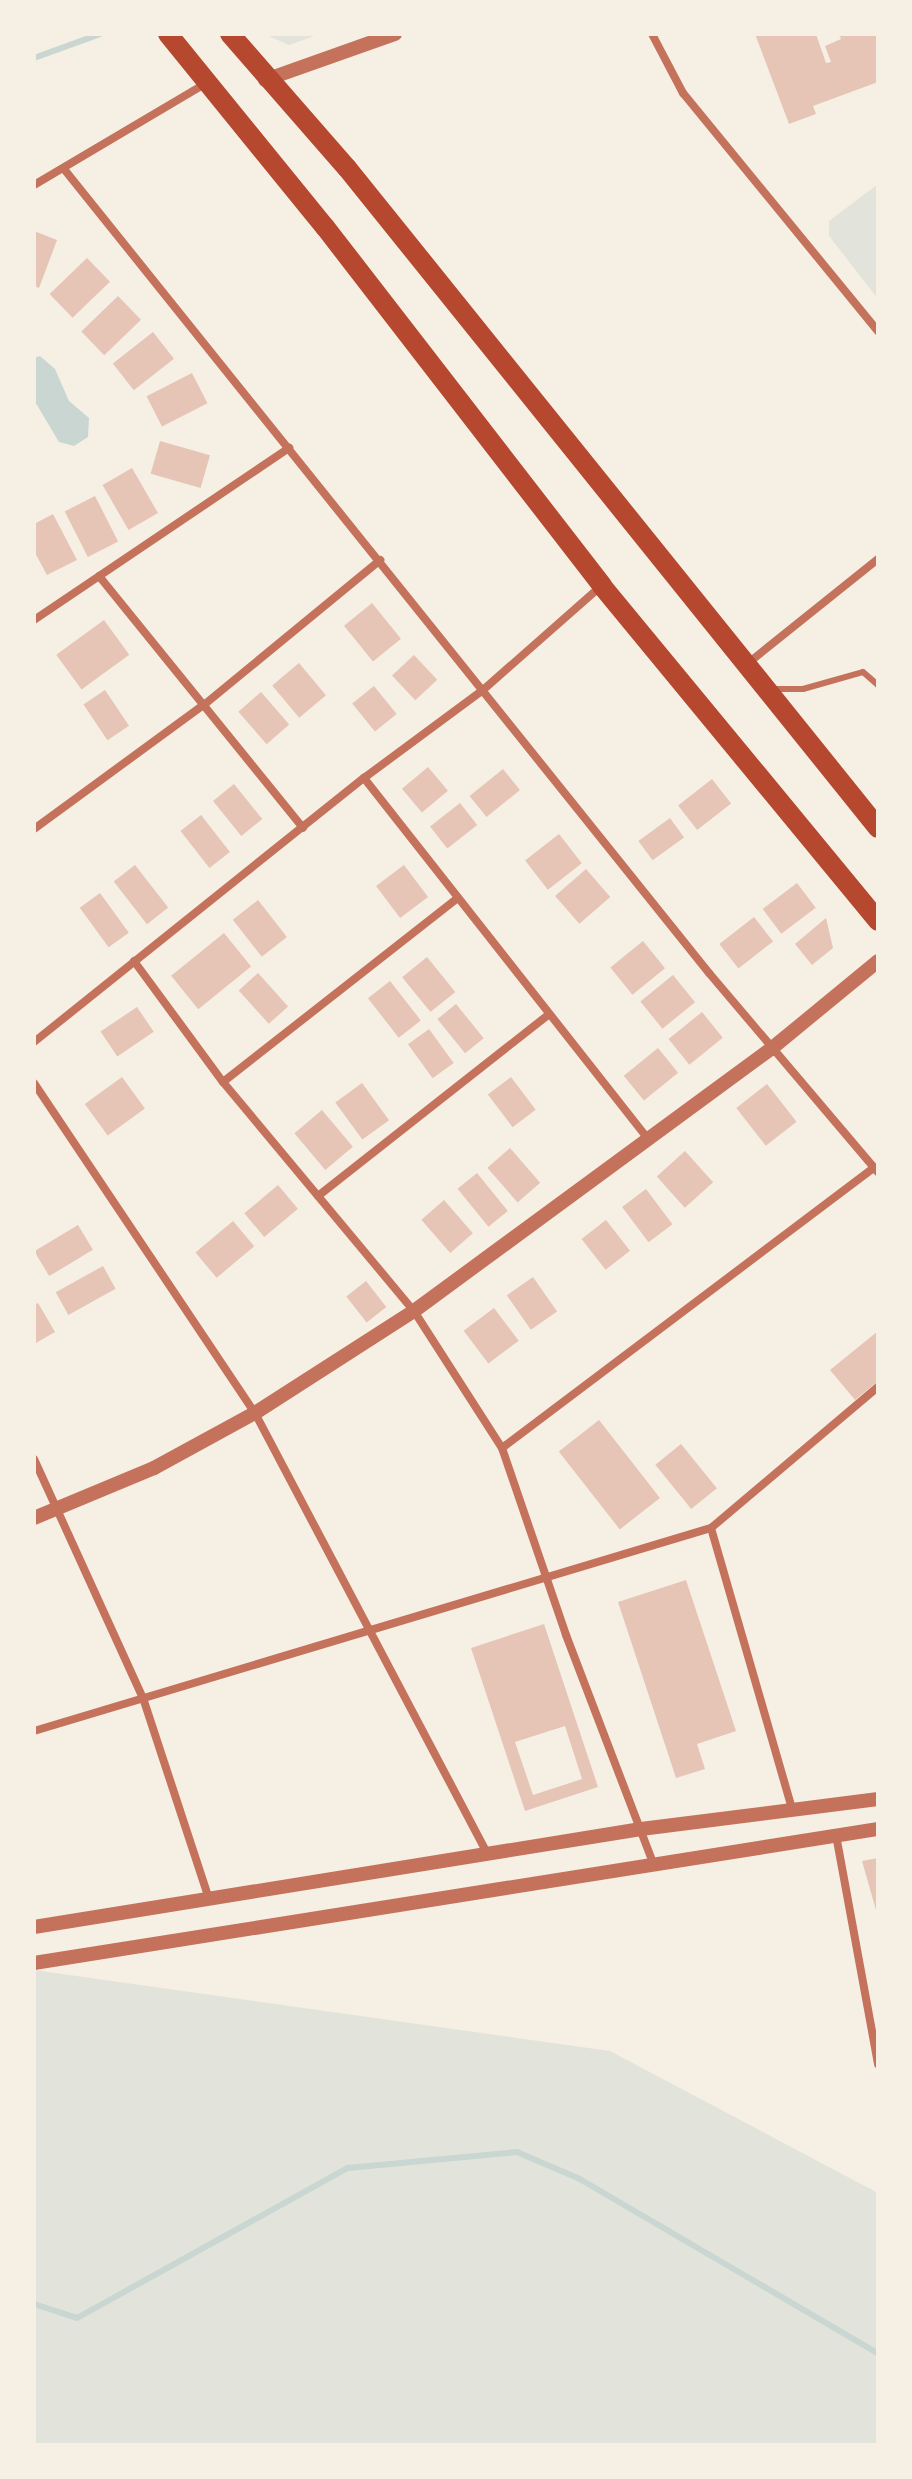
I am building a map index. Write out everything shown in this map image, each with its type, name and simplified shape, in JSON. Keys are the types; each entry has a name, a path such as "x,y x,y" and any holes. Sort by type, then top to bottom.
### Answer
{"main road":[{"path":"168,34 209,82 602,586 878,921"},
{"path":"230,34 265,80 347,168 878,828"}],"street":[{"path":"265,80 395,34"},
{"path":"652,34 683,93 878,331"},
{"path":"34,185 209,82"},
{"path":"64,169 771,1049 876,1170 502,1448"},
{"path":"34,620 289,448"},
{"path":"746,665 878,559"},
{"path":"34,829 205,704 380,560"},
{"path":"99,576 303,828"},
{"path":"34,1042 364,778 483,690 602,586"},
{"path":"364,778 456,899 647,1137"},
{"path":"223,1082 456,899"},
{"path":"134,961 223,1082 414,1311 502,1448 653,1863"},
{"path":"34,1518 154,1468 255,1413 414,1311 647,1137 771,1049 878,961"},
{"path":"318,1196 548,1015"},
{"path":"34,1083 255,1413 372,1629 487,1853"},
{"path":"34,1731 711,1528 878,1387"},
{"path":"34,1459 60,1507 143,1698 209,1899"},
{"path":"711,1528 792,1808"},
{"path":"34,1927 641,1829 878,1799"},
{"path":"34,1963 878,1829"},
{"path":"836,1835 878,2064"}],"lane":[{"path":"766,689 803,689 863,672 878,685"}],"shaded area":[{"path":"264,34 320,34 289,45"},
{"path":"878,184 878,299 829,236 829,221"},
{"path":"40,356 55,369 69,401 89,418 88,437 74,446 59,442 34,400 34,358"},
{"path":"34,1970 610,2051 878,2193 878,2445 34,2445"}],"building":[{"path":"755,34 816,34 826,63 831,62 825,46 841,39 839,34 878,34 878,82 813,106 816,114 789,124"},
{"path":"34,231 57,240 39,288 34,286"},
{"path":"87,258 110,282 73,318 50,294"},
{"path":"118,296 141,320 104,355 81,331"},
{"path":"153,332 174,359 134,390 113,363"},
{"path":"192,373 207,403 162,426 147,396"},
{"path":"160,441 210,455 201,488 151,474"},
{"path":"132,468 158,513 129,530 103,485"},
{"path":"95,496 118,541 88,557 65,511"},
{"path":"53,514 77,560 47,575 34,551 34,524"},
{"path":"372,603 401,639 373,661 344,626"},
{"path":"104,620 129,655 82,689 56,655"},
{"path":"414,655 437,680 415,700 392,675"},
{"path":"299,663 326,695 299,718 272,685"},
{"path":"374,686 397,714 375,732 352,704"},
{"path":"105,690 129,726 107,740 83,705"},
{"path":"261,692 289,724 267,744 238,712"},
{"path":"428,767 448,791 422,813 402,789"},
{"path":"503,769 520,790 487,817 470,796"},
{"path":"712,779 731,803 697,830 678,805"},
{"path":"234,784 262,819 241,836 213,801"},
{"path":"460,803 477,825 447,848 430,826"},
{"path":"201,815 230,852 209,868 181,831"},
{"path":"670,818 684,837 653,860 638,841"},
{"path":"559,834 582,863 548,890 525,860"},
{"path":"135,865 168,908 147,924 114,882"},
{"path":"404,865 428,897 400,918 376,886"},
{"path":"586,869 610,897 579,924 555,896"},
{"path":"797,883 816,908 781,934 763,909"},
{"path":"100,893 129,933 109,947 80,908"},
{"path":"258,900 287,937 262,957 233,920"},
{"path":"754,917 773,941 738,969 719,944"},
{"path":"826,918 833,948 812,965 795,944"},
{"path":"224,933 251,966 198,1009 171,976"},
{"path":"643,941 665,968 632,995 610,967"},
{"path":"427,957 455,992 430,1012 402,977"},
{"path":"258,973 288,1006 269,1024 239,990"},
{"path":"673,975 695,1002 662,1029 640,1001"},
{"path":"390,981 421,1020 399,1038 368,998"},
{"path":"456,1004 484,1038 465,1053 437,1019"},
{"path":"137,1007 154,1032 117,1056 101,1032"},
{"path":"702,1012 723,1038 689,1065 669,1039"},
{"path":"429,1029 454,1063 433,1078 408,1044"},
{"path":"658,1048 678,1073 644,1101 624,1076"},
{"path":"122,1077 145,1109 108,1136 85,1104"},
{"path":"511,1077 536,1110 513,1127 488,1094"},
{"path":"362,1083 389,1120 362,1140 335,1102"},
{"path":"767,1084 797,1122 766,1146 736,1108"},
{"path":"322,1110 353,1147 325,1170 294,1133"},
{"path":"510,1148 540,1183 518,1202 487,1168"},
{"path":"685,1151 713,1182 685,1208 657,1176"},
{"path":"477,1173 508,1211 488,1227 458,1189"},
{"path":"278,1185 298,1209 264,1237 244,1213"},
{"path":"646,1189 672,1224 649,1242 622,1207"},
{"path":"444,1200 473,1233 450,1253 421,1220"},
{"path":"606,1220 630,1251 606,1270 582,1239"},
{"path":"233,1221 254,1246 217,1278 195,1252"},
{"path":"78,1225 93,1250 49,1276 34,1251"},
{"path":"103,1266 116,1289 68,1315 56,1292"},
{"path":"533,1277 557,1311 531,1330 507,1295"},
{"path":"366,1281 386,1307 367,1322 346,1296"},
{"path":"38,1303 55,1332 34,1344 34,1305"},
{"path":"494,1308 519,1341 488,1364 464,1331"},
{"path":"878,1331 878,1381 855,1400 830,1370"},
{"path":"599,1420 660,1498 620,1529 559,1451"},
{"path":"681,1444 717,1488 691,1509 655,1465"},
{"path":"686,1580 736,1731 697,1744 705,1769 676,1778 618,1602"},
{"path":"544,1624 598,1787 525,1811 471,1648","holes":["565,1726 582,1779 533,1795 515,1742"]},
{"path":"878,1858 878,1910 876,1910 862,1861"}],"waterway":[{"path":"34,58 100,34"},
{"path":"34,2304 77,2318 348,2168 517,2152 578,2178 878,2353"}]}
